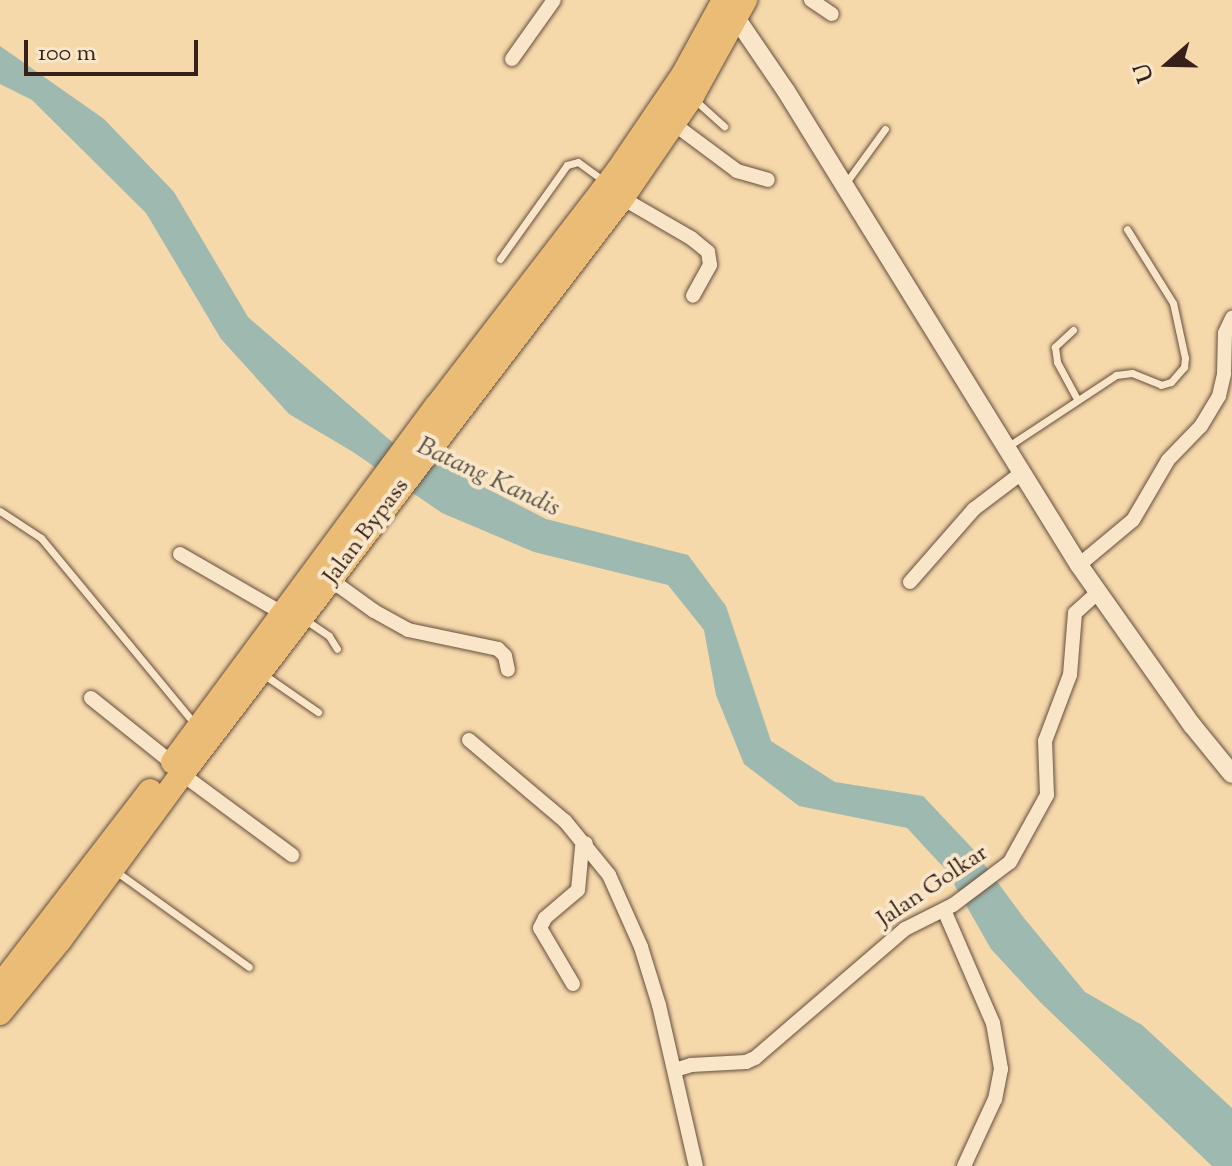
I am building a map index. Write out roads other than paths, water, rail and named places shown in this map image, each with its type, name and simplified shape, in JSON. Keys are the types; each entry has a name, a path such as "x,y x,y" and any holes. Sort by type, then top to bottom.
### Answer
{"highway":[{"name":"Jalan Bypass","path":"0,1013 112,869 177,768 198,727 292,615 615,191 674,124 692,96 732,4"},
{"name":"Jalan Bypass","path":"615,191 683,75 732,4"},
{"name":"Jalan Bypass","path":"0,986 177,768 261,673 292,615 331,580 382,494"}],"street":[{"path":"512,59 554,0"},
{"path":"811,0 832,14"},
{"path":"732,4 1079,565 1192,725 1232,774"},
{"path":"674,124 737,171 768,180"},
{"path":"615,191 708,252 710,265 693,296"},
{"path":"1079,565 1133,520 1168,460 1201,426 1219,396 1224,374 1225,333 1232,318"},
{"path":"910,582 974,509 1023,472"},
{"path":"180,554 292,615"},
{"path":"331,580 374,611 408,630 498,649 505,656 508,670"},
{"name":"Jalan Golkar","path":"675,1070 691,1065 746,1062 755,1058 905,929 949,908 1016,855 1047,795 1045,741 1070,675 1073,619 1079,607 1098,592"},
{"path":"91,698 292,855"},
{"path":"469,740 502,765 527,792 586,843 609,875 641,947 675,1070 696,1166"},
{"path":"573,984 540,928 545,918 566,904 578,890 582,848 586,843"},
{"path":"949,908 993,1023 1001,1069 995,1099 964,1166"}],"lane":[{"path":"692,96 724,126"},
{"path":"844,186 885,129"},
{"path":"500,259 567,165 578,162 615,191"},
{"path":"1007,447 1077,399 1124,372 1161,385 1171,382 1184,367 1185,358 1173,303 1127,229"},
{"path":"1073,330 1055,347 1057,362 1077,399"},
{"path":"0,511 41,538 198,727"},
{"path":"292,615 329,636 337,649"},
{"path":"261,673 318,712"},
{"path":"112,869 249,967"}],"water":[{"path":"0,46 104,119 174,192 248,317 392,442 445,454 466,478 546,519 688,555 726,606 771,741 835,782 923,796 973,849 1085,992 1142,1025 1232,1108 1232,1166 1212,1166 1041,1003 991,949 946,870 907,828 799,806 744,764 716,695 704,630 668,585 534,552 442,513 353,452 289,414 221,339 146,213 32,100 0,84"}],"water label":[{"name":"Batang Kandis","path":"488,478"}]}
